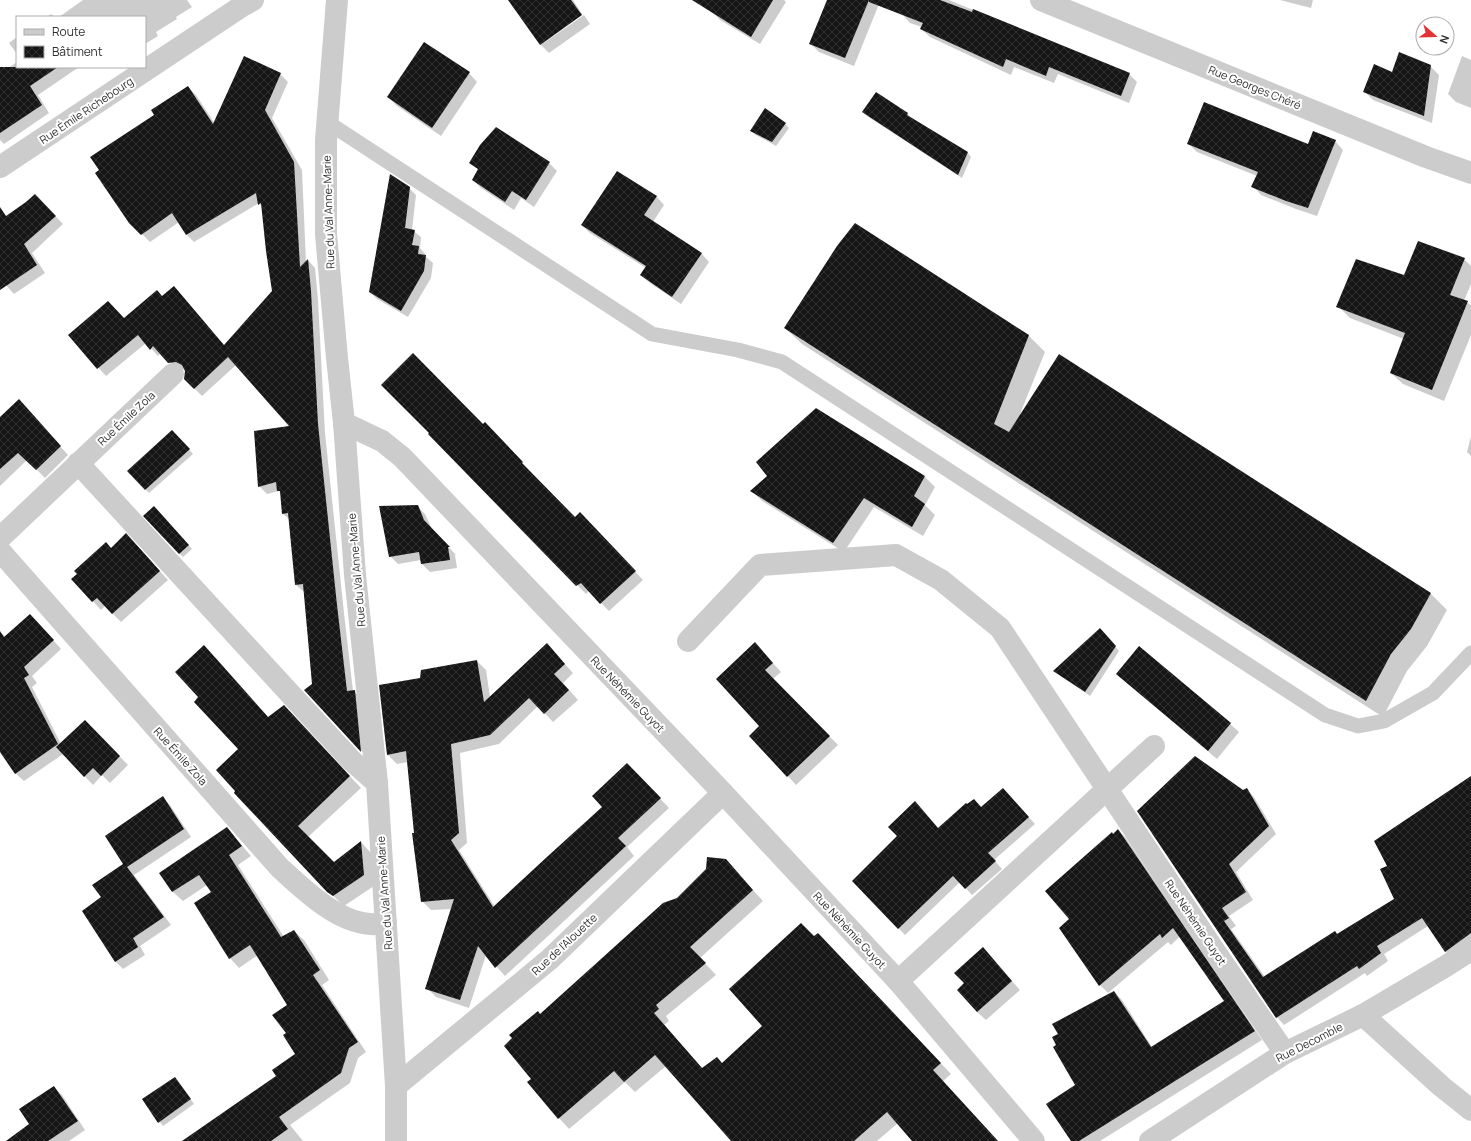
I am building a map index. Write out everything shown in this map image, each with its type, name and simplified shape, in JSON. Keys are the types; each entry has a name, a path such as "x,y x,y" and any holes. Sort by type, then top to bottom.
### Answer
{"street":[{"name":"Rue Émile Richebourg","path":"0,167 253,0"},
{"name":"Rue du Val Anne-Marie","path":"336,0 327,122 326,234 344,423 356,575 377,783 392,996 396,1086 396,1141"},
{"name":"Rue Georges Chéré","path":"1040,0 1419,154 1471,173"},
{"name":"Rue Émile Zola","path":"0,538 173,374"},
{"name":"Rue Néhémie Guyot","path":"344,423 382,441 402,457 723,793 898,981 1034,1141"},
{"path":"78,463 351,760 377,783"},
{"name":"Rue Émile Zola","path":"0,551 280,868 302,888 337,914 354,921 371,924 386,923"},
{"name":"Rue Néhémie Guyot","path":"688,641 760,565 896,555 941,580 1000,628 1214,950 1285,1053"},
{"path":"898,981 1154,746"},
{"name":"Rue de l'Alouette","path":"396,1086 550,959 723,793"},
{"name":"Rue Decomble","path":"1150,1141 1285,1053 1363,1015 1471,950"},
{"path":"1363,1015 1441,1086 1471,1110"}],"lane":[{"path":"327,122 652,334 738,350 782,362 1325,715 1358,726 1384,721 1433,693 1471,653"}],"building":[{"path":"508,0 571,0 582,15 540,45"},
{"path":"692,0 773,0 751,37"},
{"path":"827,0 869,0 845,58 809,44"},
{"path":"869,0 940,0 972,12 973,9 1130,73 1121,96 1049,67 1046,76 1006,59 1003,67 920,29 923,23 869,2"},
{"path":"424,42 470,72 432,128 387,97"},
{"path":"1399,52 1431,65 1424,116 1363,92 1374,64 1392,72"},
{"path":"244,56 281,73 265,110 294,162 300,267 308,259 318,424 337,605 347,691 355,690 361,752 304,690 312,684 303,584 295,585 288,513 282,514 280,491 277,491 276,482 258,487 254,431 289,426 228,357 194,389 184,379 185,371 182,365 176,362 168,363 153,346 150,350 138,335 97,369 68,335 108,301 124,318 157,290 162,296 174,286 224,345 272,291 261,203 258,205 256,193 186,235 172,213 141,235 129,223 95,173 99,170 90,157 154,115 151,110 188,86 213,124"},
{"path":"0,67 57,68 30,86 42,105 0,133"},
{"path":"876,92 908,113 907,115 968,152 958,175 862,112"},
{"path":"1204,102 1308,144 1313,131 1336,140 1308,208 1251,187 1258,172 1187,144"},
{"path":"765,108 786,123 772,142 750,131"},
{"path":"496,127 550,162 526,200 512,191 505,202 472,180 478,169 469,163 480,145"},
{"path":"617,171 657,196 644,215 702,253 672,297 640,275 646,266 581,225"},
{"path":"390,174 410,187 405,228 415,230 412,245 419,246 418,254 426,255 424,271 401,311 369,292"},
{"path":"35,194 56,216 24,244 37,265 0,290 0,207 6,216"},
{"path":"855,223 1029,335 994,424 1009,432 1059,354 1431,593 1411,629 1391,654 1366,701 784,328 837,246"},
{"path":"1418,241 1465,258 1450,295 1468,301 1432,390 1390,373 1405,333 1336,307 1356,259 1404,275"},
{"path":"413,353 483,424 485,422 523,462 522,463 575,517 580,512 636,571 600,604 581,583 576,586 381,385"},
{"path":"19,399 61,446 36,470 18,453 0,469 0,417"},
{"path":"816,408 925,476 914,496 925,504 912,527 864,498 833,543 750,491 767,476 756,462"},
{"path":"172,430 190,449 145,490 127,471"},
{"path":"418,505 424,520 450,547 448,547 450,560 421,564 419,552 389,557 379,506"},
{"path":"154,506 189,545 179,554 143,516"},
{"path":"126,533 160,571 112,614 97,598 92,602 71,579 77,574 74,571 106,542 111,548"},
{"path":"30,614 54,640 24,667 29,675 24,678 58,744 15,774 0,752 0,631 4,637"},
{"path":"1100,628 1116,646 1085,692 1053,671"},
{"path":"755,642 773,663 765,670 830,736 787,777 749,736 759,726 716,679"},
{"path":"547,643 565,664 554,674 569,690 544,714 529,698 490,735 451,744 459,833 451,840 493,907 602,807 592,796 627,763 661,798 618,838 626,846 495,968 478,946 460,1000 425,989 454,899 421,902 412,833 414,833 406,751 387,755 379,685 420,678 421,670 477,660 484,702"},
{"path":"204,645 268,717 284,705 350,776 298,826 334,862 361,841 364,875 333,896 327,892 234,793 235,791 216,770 238,749 194,702 198,697 175,672"},
{"path":"1139,646 1231,723 1208,751 1116,674"},
{"path":"85,720 120,756 101,776 93,768 84,777 56,747"},
{"path":"1195,756 1243,790 1247,788 1269,826 1229,864 1246,892 1222,908 1229,918 1224,921 1263,977 1335,931 1337,934 1394,899 1380,869 1387,866 1374,841 1471,776 1471,933 1445,952 1422,918 1377,946 1381,953 1359,969 1357,966 1276,1018 1137,811"},
{"path":"1003,788 1029,817 988,853 996,861 965,889 953,876 898,929 852,881 897,836 888,827 915,801 938,828 966,803 967,804 974,799 981,807"},
{"path":"163,796 184,829 127,867 164,917 133,938 138,947 115,962 82,911 101,897 92,885 123,864 105,836"},
{"path":"227,827 242,846 229,855 281,937 294,930 320,970 313,975 358,1042 349,1048 341,1073 279,1117 288,1129 271,1141 182,1141 276,1076 272,1070 295,1054 283,1035 286,1033 272,1015 287,1005 250,945 229,959 194,903 211,892 199,875 172,892 159,873"},
{"path":"1118,829 1255,1031 1079,1141 1071,1141 1046,1104 1075,1085 1053,1047 1056,1045 1052,1037 1058,1034 1052,1024 1114,991 1151,1047 1224,1001 1173,928 1162,938 1160,934 1099,986 1059,928 1069,919 1045,891 1112,832 1113,834"},
{"path":"707,857 726,859 753,890 690,947 706,963 656,1005 659,1009 654,1013 702,1068 717,1057 722,1063 762,1026 729,989 801,923 814,936 818,933 941,1063 933,1070 998,1141 912,1141 887,1112 854,1141 731,1141 655,1055 624,1082 614,1071 558,1119 527,1082 531,1079 504,1046 512,1038 509,1035 538,1011 540,1014 663,903 677,898 706,869"},
{"path":"983,947 1012,981 977,1012 957,990 964,983 954,973"},
{"path":"175,1077 191,1099 158,1123 142,1099"},
{"path":"54,1086 78,1121 48,1141 6,1141 29,1124 19,1109"}]}
